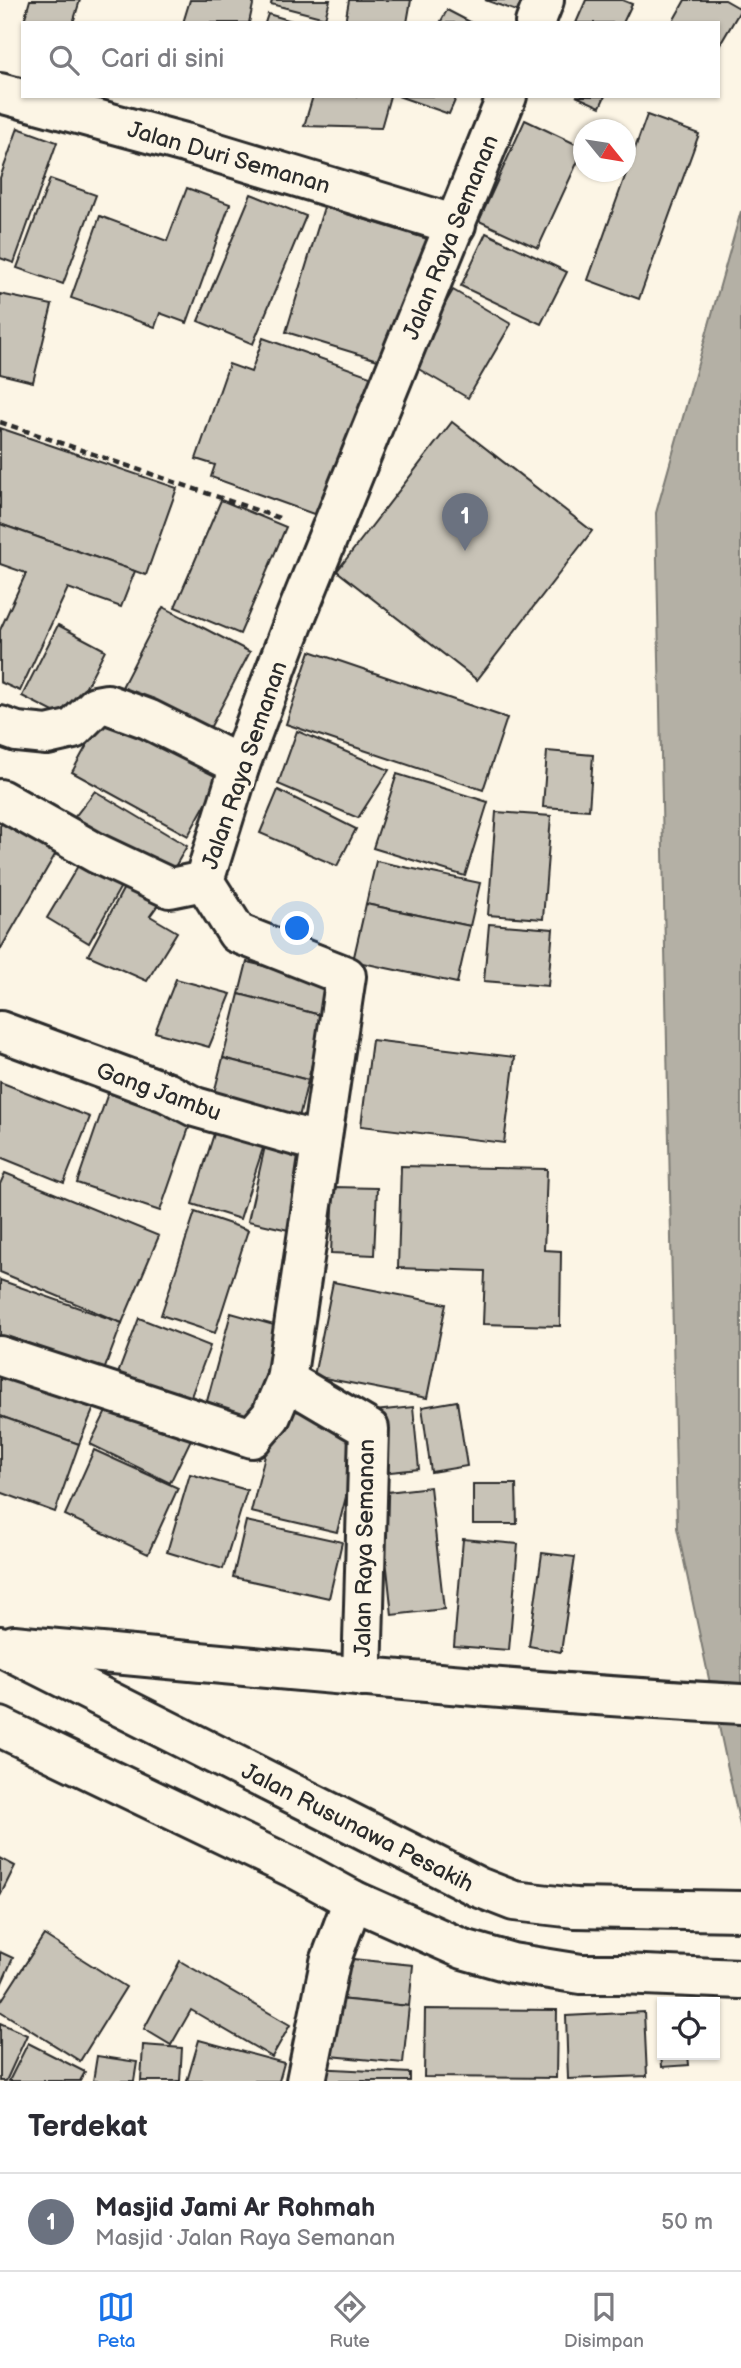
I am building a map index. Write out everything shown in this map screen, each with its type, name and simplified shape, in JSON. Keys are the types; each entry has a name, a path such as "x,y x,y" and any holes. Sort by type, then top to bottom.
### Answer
{"street":[{"path":"537,21 544,0"},
{"name":"Jalan Duri Semanan","path":"0,93 185,143 456,225"},
{"name":"Jalan Raya Semanan","path":"362,1677 369,1429 286,1380 346,976 237,933 204,881 240,765 296,617 506,98"},
{"path":"0,726 17,732 47,735 73,729 96,706 107,704 148,719 240,765"},
{"path":"0,799 96,853 170,888 204,881"},
{"name":"Gang Jambu","path":"0,1031 166,1092 194,1107 321,1143"},
{"path":"0,1356 252,1437 271,1416 286,1380"},
{"name":"Jalan Rusunawa Pesakih","path":"0,1645 362,1677 741,1704"},
{"name":"Jalan Rusunawa Pesakih","path":"0,1645 478,1887 514,1901 575,1908 741,1912"},
{"path":"0,1727 298,1870 353,1900 463,1949 512,1964 581,1975 741,1979"},
{"path":"306,2081 330,1962 353,1900"}],"path":[{"path":"0,422 329,536"}],"shaded area":[{"path":"741,211 741,1830 677,1528 656,513"}],"building":[{"path":"30,0 80,0 74,21 24,21"},
{"path":"190,0 254,0 249,21 184,21"},
{"path":"272,0 330,0 325,18 271,4"},
{"path":"349,0 411,0 407,21 345,21"},
{"path":"485,0 529,0 522,13"},
{"path":"586,0 622,0 632,4 624,21 577,21"},
{"path":"685,0 725,0 741,9 720,45 720,21 673,21"},
{"path":"447,10 468,21 441,21"},
{"path":"268,14 292,21 266,21"},
{"path":"312,98 389,98 381,128 304,126"},
{"path":"404,98 456,98 449,114"},
{"path":"580,98 604,98 600,107"},
{"path":"647,115 699,134 639,299 588,280 623,182 636,182 636,146"},
{"path":"525,120 573,143 573,172 538,248 479,221"},
{"path":"18,128 57,142 14,263 0,258 0,178"},
{"path":"50,179 96,195 63,284 17,268"},
{"path":"187,188 230,204 187,323 160,313 155,327 71,298 100,216 167,241"},
{"path":"251,194 306,216 253,344 198,321"},
{"path":"324,207 434,241 394,365 286,332"},
{"path":"486,233 567,272 541,324 461,286"},
{"path":"453,290 511,324 468,398 410,364"},
{"path":"0,294 52,305 33,382 0,374"},
{"path":"263,338 373,377 322,517 211,477 215,465 196,459 229,364 251,372"},
{"path":"452,422 592,531 477,680 337,571"},
{"path":"0,428 177,488 146,575 0,524"},
{"path":"221,500 286,527 240,634 175,607"},
{"path":"0,524 135,571 121,607 68,588 20,691 0,682 0,630 26,573 0,564"},
{"path":"163,607 250,652 208,732 122,687"},
{"path":"58,625 105,650 69,720 22,696"},
{"path":"310,651 507,718 483,790 286,724"},
{"path":"107,709 223,772 188,836 72,772"},
{"path":"297,731 389,770 358,818 278,784"},
{"path":"547,751 593,755 589,810 543,807"},
{"path":"397,774 488,802 465,876 373,848"},
{"path":"278,790 356,829 337,866 260,833"},
{"path":"95,791 187,846 169,877 67,827"},
{"path":"496,812 551,816 543,919 488,915"},
{"path":"3,822 56,853 0,950 0,826"},
{"path":"82,859 124,881 89,943 47,918"},
{"path":"376,861 480,883 470,926 366,904"},
{"path":"127,882 160,902 150,916 177,932 147,981 88,955"},
{"path":"366,904 470,926 457,983 353,961"},
{"path":"489,924 553,929 548,986 484,981"},
{"path":"247,962 332,982 324,1016 239,994"},
{"path":"176,979 231,994 209,1047 155,1032"},
{"path":"239,994 324,1016 308,1080 223,1058"},
{"path":"372,1040 515,1057 504,1143 361,1126"},
{"path":"223,1058 308,1080 296,1130 210,1109"},
{"path":"0,1082 90,1117 64,1183 0,1157"},
{"path":"109,1090 192,1119 160,1211 77,1183"},
{"path":"219,1118 268,1133 240,1219 192,1204"},
{"path":"268,1133 313,1143 293,1231 248,1221"},
{"path":"401,1166 547,1169 544,1250 561,1251 560,1326 483,1324 485,1271 398,1268"},
{"path":"5,1173 159,1236 122,1323 0,1272 0,1184"},
{"path":"334,1187 377,1188 374,1255 331,1253"},
{"path":"195,1212 248,1230 215,1333 161,1315"},
{"path":"0,1280 122,1323 103,1373 0,1341"},
{"path":"333,1282 446,1304 427,1398 314,1376"},
{"path":"231,1313 281,1327 252,1434 203,1416"},
{"path":"139,1318 210,1346 187,1407 116,1379"},
{"path":"0,1374 96,1403 79,1444 0,1416"},
{"path":"114,1395 194,1433 170,1483 90,1444"},
{"path":"457,1401 467,1466 431,1472 422,1407"},
{"path":"277,1407 364,1426 337,1532 251,1512"},
{"path":"413,1407 419,1469 381,1473 375,1411"},
{"path":"0,1416 79,1444 55,1512 0,1492"},
{"path":"94,1450 178,1488 148,1554 65,1515"},
{"path":"190,1474 247,1490 223,1569 167,1552"},
{"path":"473,1484 516,1484 517,1524 473,1524"},
{"path":"430,1487 444,1609 392,1615 379,1493"},
{"path":"246,1521 342,1542 329,1598 233,1577"},
{"path":"463,1539 518,1544 509,1650 454,1646"},
{"path":"542,1553 575,1557 561,1652 529,1646"},
{"path":"0,1858 15,1866 0,1896"},
{"path":"44,1935 126,1987 80,2061 0,2011 0,2003"},
{"path":"0,1952 13,1958 0,1987"},
{"path":"342,1958 413,1965 409,2006 338,1999"},
{"path":"180,1961 290,2025 272,2057 191,2010 171,2045 144,2029"},
{"path":"338,1999 409,2006 403,2063 331,2056"},
{"path":"425,2009 557,2010 556,2078 424,2077"},
{"path":"644,2012 647,2076 568,2079 566,2016"},
{"path":"0,2023 27,2035 6,2081 0,2081"},
{"path":"199,2040 284,2063 279,2081 187,2081"},
{"path":"28,2043 85,2072 80,2081 9,2081"},
{"path":"143,2045 182,2048 180,2081 141,2081"},
{"path":"97,2056 137,2062 134,2081 93,2081"},
{"path":"662,2060 688,2060 689,2065 662,2067"},
{"path":"315,2068 410,2073 410,2081 314,2081"}],"place":[{"name":"Masjid Jami Ar Rohmah","path":"465,551"}]}
